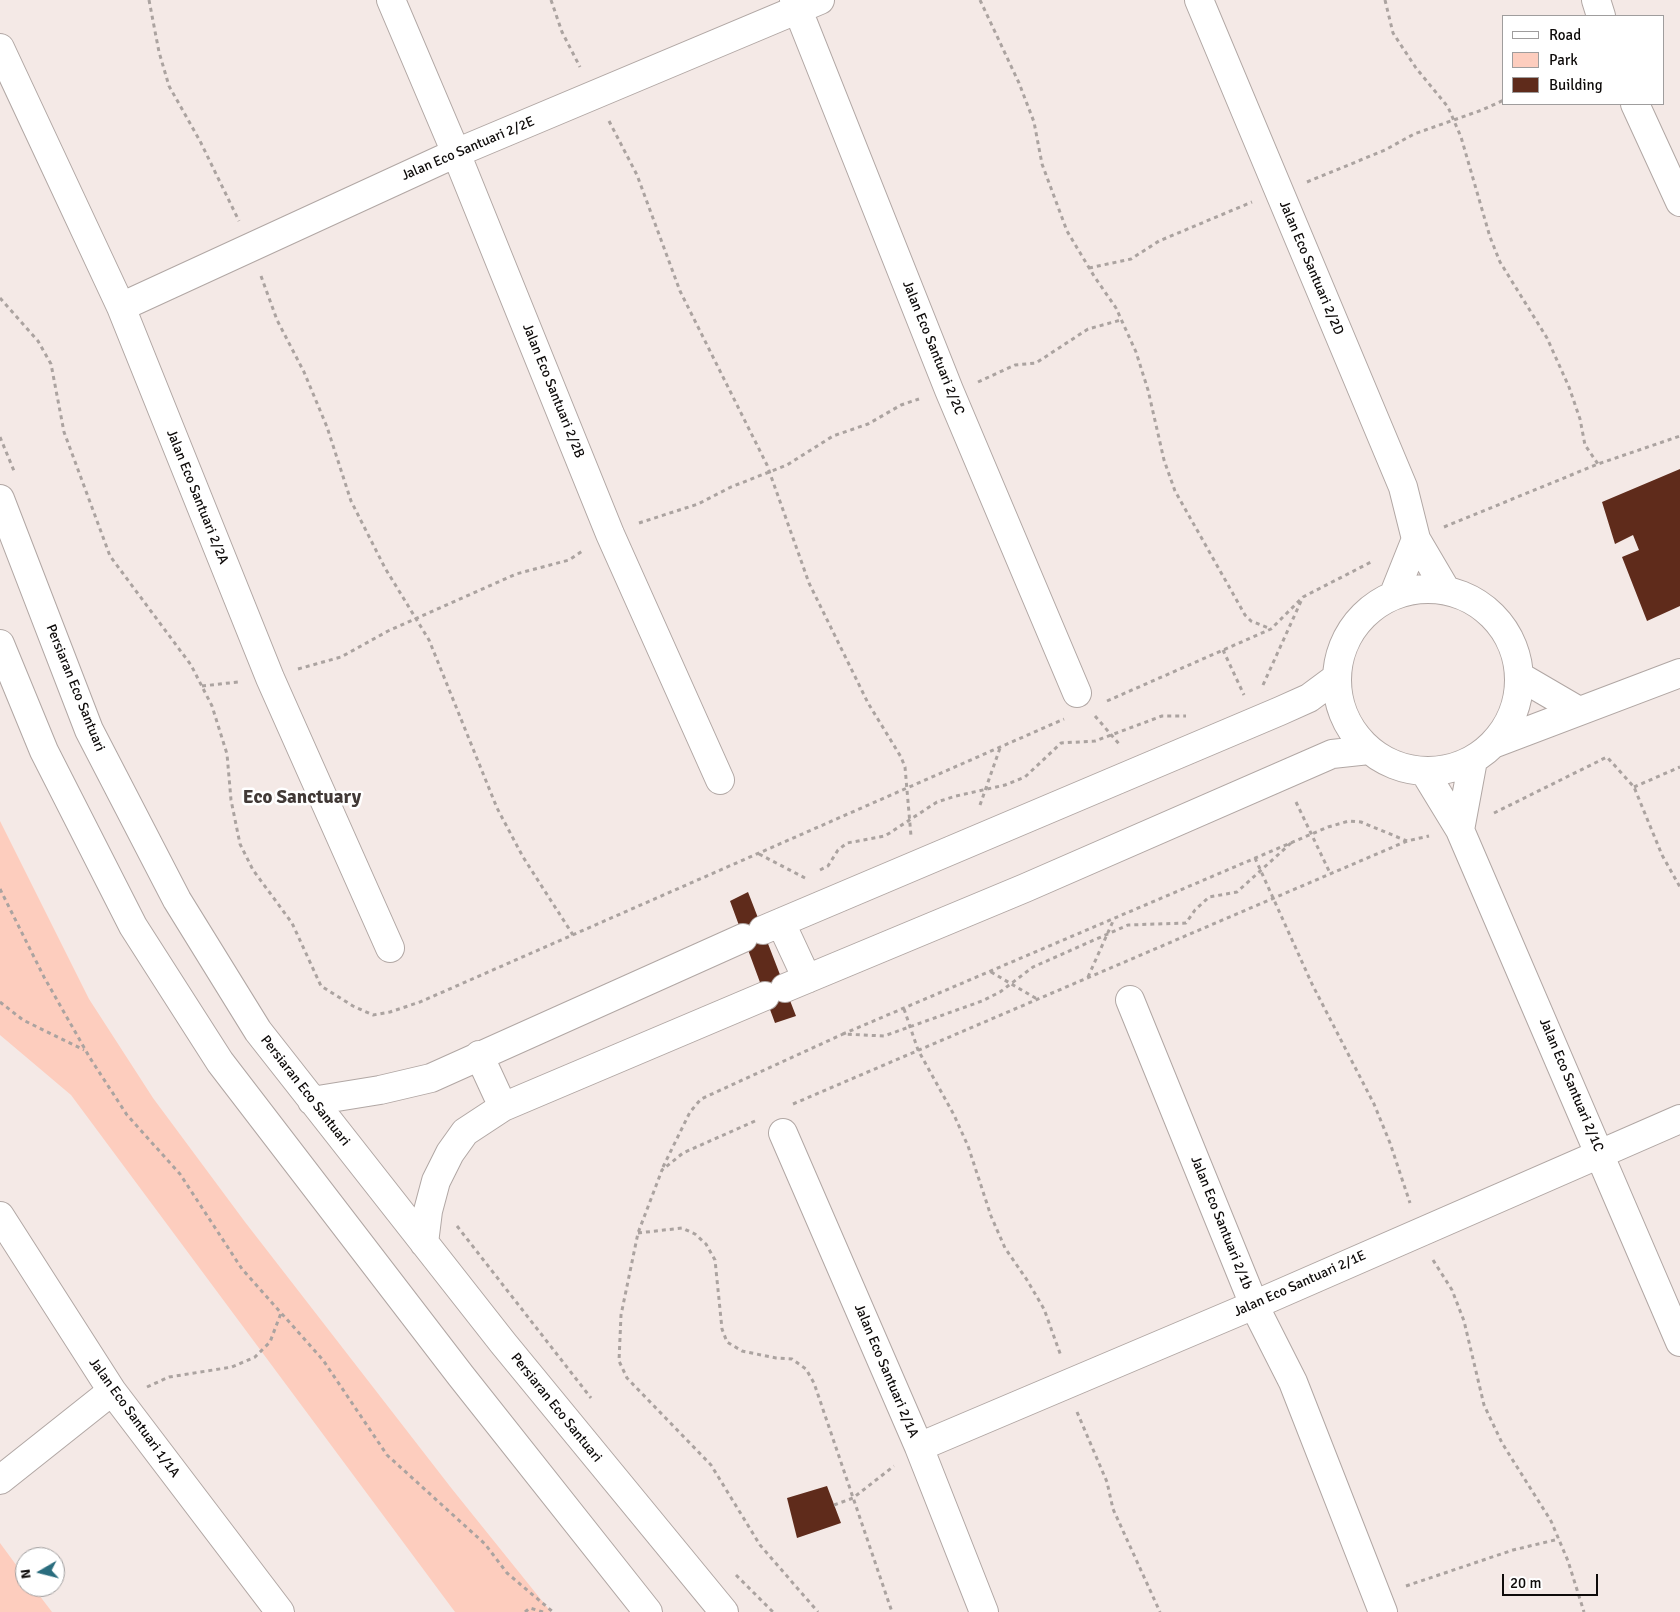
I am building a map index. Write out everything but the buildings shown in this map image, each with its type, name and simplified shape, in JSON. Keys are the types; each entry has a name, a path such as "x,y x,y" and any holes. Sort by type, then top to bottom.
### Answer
{"street":[{"name":"Jalan Eco Santuari 2/2B","path":"391,0 456,153 610,534 720,780"},
{"name":"Jalan Eco Santuari 2/2D","path":"1199,0 1403,487 1416,539 1446,590"},
{"path":"1596,0 1601,15"},
{"name":"Jalan Eco Santuari 2/2E","path":"121,308 456,153 595,95 804,3"},
{"name":"Jalan Eco Santuari 2/2C","path":"804,3 949,390 1083,701"},
{"name":"Jalan Eco Santuari 2/2A","path":"0,48 121,308 270,678 390,948"},
{"path":"1635,105 1680,202"},
{"name":"Persiaran Eco Santuari","path":"0,498 89,730 177,900 258,1031 424,1243 724,1612"},
{"path":"1394,594 1416,539"},
{"path":"1460,830 1483,752 1508,724 1516,701 1519,676 1515,652 1505,630 1489,612 1469,598 1446,590 1420,588 1394,594 1371,608 1352,627 1341,652 1336,678 1338,698 1345,718 1355,735 1369,750 1386,761 1405,768 1424,771 1449,769 1483,752 1578,711 1680,673"},
{"path":"0,644 44,751 133,926 220,1062 443,1352 648,1612"},
{"path":"1519,676 1578,711"},
{"path":"312,1101 380,1090 431,1078 479,1055 762,931 1280,712 1309,698 1336,678"},
{"path":"424,1243 425,1224 436,1182 450,1153 465,1132 503,1107 1332,754 1369,750"},
{"name":"Jalan Eco Santuari 2/1C","path":"1424,771 1460,830 1601,1153 1680,1342"},
{"path":"762,931 786,988"},
{"name":"Jalan Eco Santuari 2/1b","path":"1130,1000 1254,1305 1293,1382 1380,1604"},
{"path":"479,1055 503,1107"},
{"name":"Jalan Eco Santuari 2/1E","path":"919,1447 1254,1305 1680,1119"},
{"name":"Jalan Eco Santuari 2/1A","path":"773,1125 919,1447 984,1612"},
{"name":"Jalan Eco Santuari 1/1A","path":"0,1216 7,1223 112,1391 280,1612"},
{"path":"0,1480 112,1391"}],"path":[{"path":"149,0 159,52 169,86 200,142 250,247 277,320 304,372 327,427 351,501 439,663 497,808 522,857 573,935"},
{"path":"551,0 562,32 637,175 680,290 770,472 809,583 868,703 901,757 905,768 911,839 920,836"},
{"path":"980,0 1019,83 1034,122 1042,164 1067,231 1121,320 1136,352 1148,390 1164,460 1175,491 1245,615 1252,621 1271,629"},
{"path":"1385,0 1393,33 1416,68 1448,107 1461,137 1490,237 1500,262 1547,338 1580,419 1585,445 1598,464"},
{"path":"202,686 270,678 341,656 416,618 516,574 569,560 610,534 681,511 787,465 833,436 868,424 901,405 980,381 1015,365 1036,363 1088,329 1121,320"},
{"path":"0,437 14,472"},
{"path":"1259,691 1304,597"},
{"path":"1083,701 1124,750"},
{"path":"803,880 828,866 838,850 848,843 885,836 937,802 986,788 1005,785 1024,777 1061,743 1095,741 1162,716 1188,716"},
{"path":"988,807 979,811 1000,748"},
{"path":"790,1105 1407,841 1460,830 1607,757 1634,787 1662,855 1680,887"},
{"path":"1634,787 1680,767"},
{"path":"818,1612 760,1545 712,1466 628,1378 619,1361 621,1315 638,1233 662,1170 690,1112 701,1099 843,1034 1328,826 1348,822 1361,822 1407,841"},
{"path":"843,1034 884,1036 982,1001 1000,992 1033,966 1128,924 1186,923 1195,910 1209,897 1237,892 1291,842"},
{"path":"758,854 803,880"},
{"path":"820,875 829,871"},
{"path":"797,882 811,878"},
{"path":"0,889 44,977 85,1050 127,1115 180,1174 242,1269 323,1360 387,1455 484,1544 507,1573 554,1612"},
{"path":"1088,978 1114,919"},
{"path":"990,972 1038,999"},
{"path":"0,1002 23,1020 85,1050"},
{"path":"904,1009 918,1050 954,1115 968,1146 991,1216 1004,1248 1027,1280 1044,1309 1070,1383 1079,1419 1107,1482 1113,1509 1160,1612"},
{"path":"662,1170 683,1153 773,1125"},
{"path":"432,1197 467,1238 595,1403"},
{"path":"638,1233 682,1228 706,1244 715,1260 722,1329 727,1342 742,1351 776,1358 792,1359 806,1369 814,1383 892,1612"},
{"path":"112,1391 139,1390 169,1377 232,1367 255,1358 270,1342 281,1313"},
{"path":"834,1505 853,1498 919,1447"},
{"path":"1380,1604 1513,1550 1559,1539"},
{"path":"732,1571 772,1612"},
{"path":"526,1612 530,1608 543,1612"}],"green space":[{"path":"0,821 89,999 153,1098 245,1222 452,1489 551,1612 455,1612 71,1095 0,1035"},
{"path":"0,1543 15,1563 15,1597 41,1597 52,1612 0,1612"}],"district":[{"name":"Eco Sanctuary","path":"302,798"}]}
